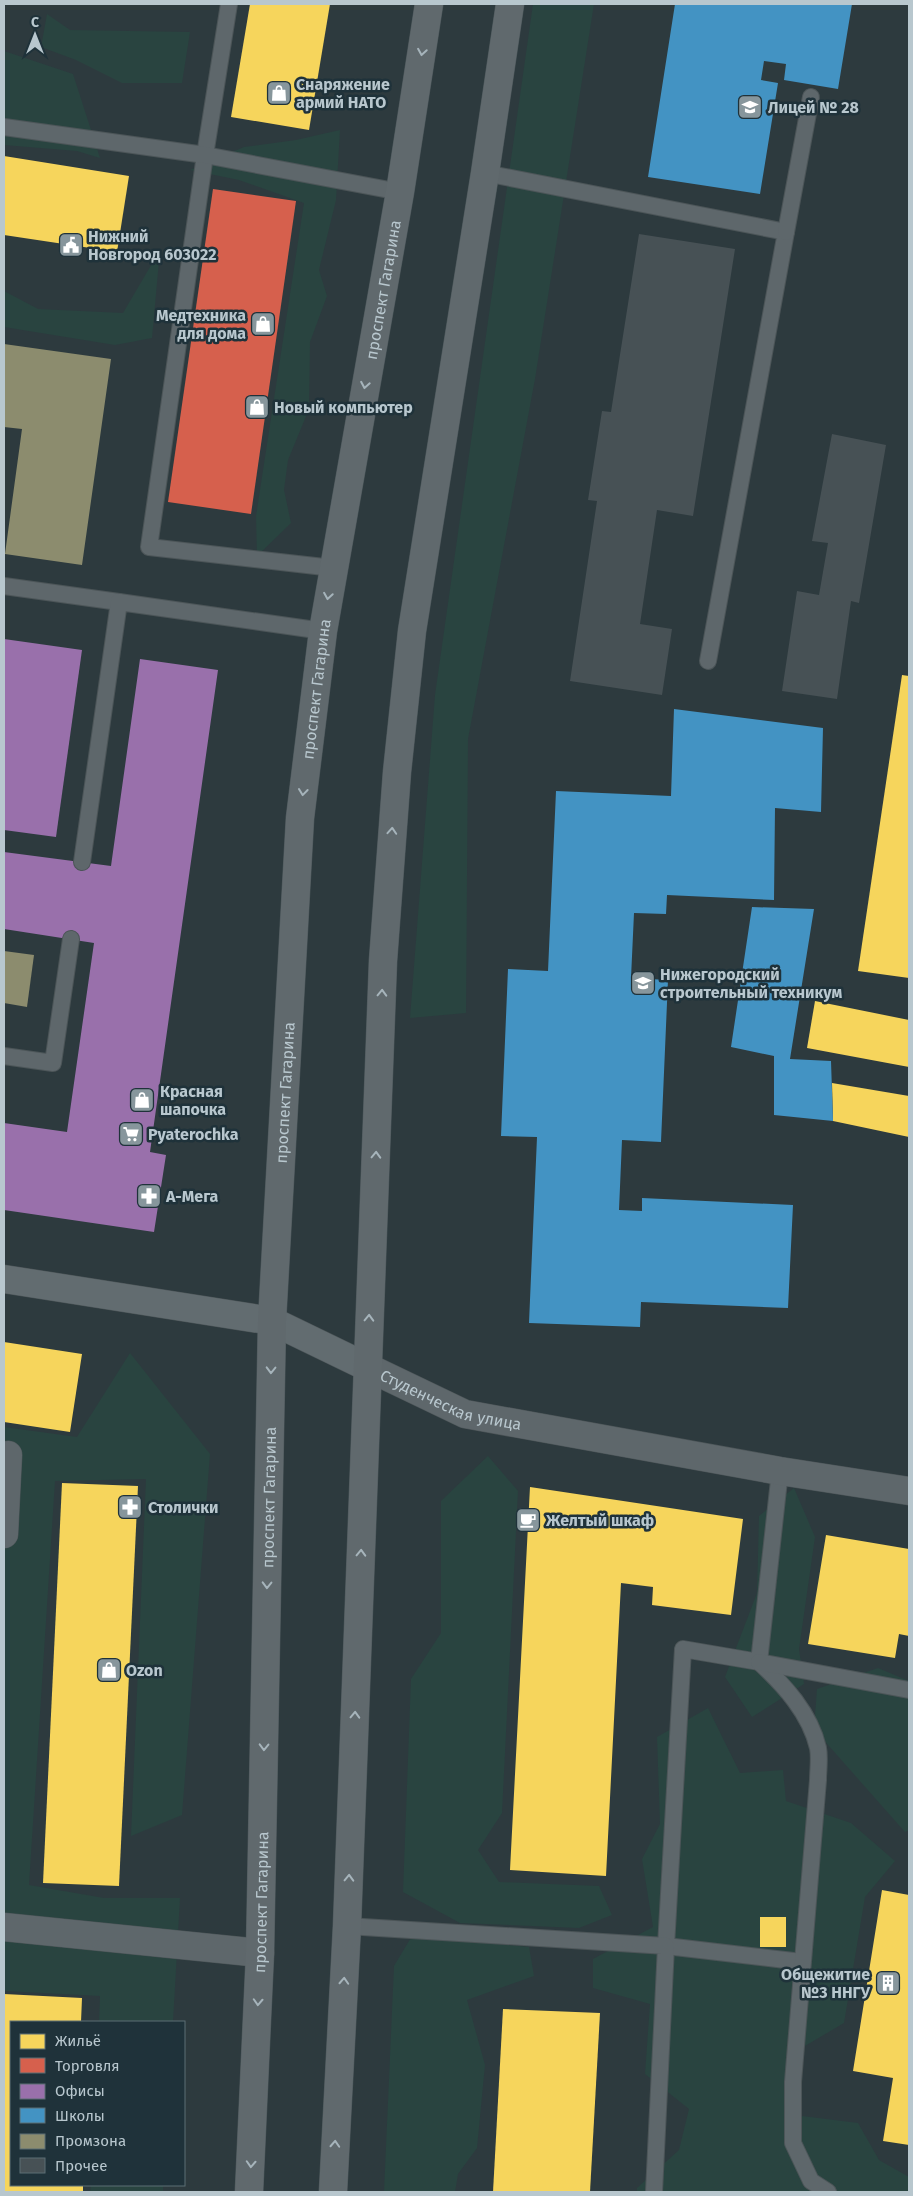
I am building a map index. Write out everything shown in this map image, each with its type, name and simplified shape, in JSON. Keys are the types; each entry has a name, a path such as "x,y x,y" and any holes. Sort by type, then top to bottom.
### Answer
{"main road":[{"name":"проспект Гагарина","path":"250,2192 260,1953 272,1321 300,818 323,631 400,192 429,4"},
{"path":"333,2192 347,1926 383,962 396,772 412,631 486,173 510,4"},
{"name":"Студенческая улица","path":"4,1280 272,1321 367,1366"}],"street":[{"name":"Студенческая улица","path":"367,1366 465,1414 780,1471 909,1491"},
{"path":"4,1534 8,1455"},
{"path":"4,1927 260,1953"}],"lane":[{"path":"229,4 205,155 149,547 333,568"},
{"path":"708,661 811,97"},
{"path":"4,127 205,155 400,192"},
{"path":"486,173 786,232"},
{"path":"4,586 323,631"},
{"path":"82,862 119,602"},
{"path":"4,1056 53,1063 71,939"},
{"path":"759,1662 780,1471"},
{"path":"654,2192 683,1649 909,1690"},
{"path":"759,1662 786,1686 806,1719 818,1749 818,1780 793,2082 793,2143 810,2181 828,2192"},
{"path":"347,1926 666,1946 802,1962"}],"green space":[{"path":"533,4 594,4 535,379 468,739 466,1013 410,1018 435,695"},
{"path":"47,14 70,30 190,32 182,83 122,83 76,60 41,47"},
{"path":"4,51 73,74 100,158 77,151 4,145"},
{"path":"340,130 336,200 319,270 327,296 310,342 309,409 288,460 284,490 291,523 257,556 256,516 304,203 239,180 190,170 244,147 296,140"},
{"path":"160,250 152,338 115,345 4,327 4,291 38,309 123,313"},
{"path":"130,1353 210,1454 182,1815 131,1836 146,1479 55,1481 29,1885 104,1898 180,1898 173,2021 99,2021 100,1996 4,1991 4,1427 77,1437"},
{"path":"488,1456 518,1491 502,1813 478,1850 499,1882 599,1886 612,1915 579,1928 460,1923 403,1892 411,1679 441,1633 441,1501"},
{"path":"794,1488 815,1537 799,1649 804,1684 752,1717 725,1677 757,1593 759,1516"},
{"path":"878,1668 909,1681 909,1830 905,1832 814,1729 817,1689"},
{"path":"708,1708 740,1773 783,1770 786,1801 851,1823 895,1861 865,1897 844,2023 793,2053 794,2115 858,2123 879,2160 909,2177 909,2192 637,2192 637,2188 679,2150 689,2109 645,2074 650,2004 593,1988 593,1959 653,1927 642,1859 660,1824 657,1737"},
{"path":"412,1936 529,1947 534,1976 467,2000 485,2065 477,2148 458,2174 455,2192 384,2192 394,1966"},
{"path":"91,2186 163,2186 163,2192 90,2192"}],"building: Жильё":[{"path":"250,4 330,4 309,130 231,117"},
{"path":"4,156 129,176 117,252 4,235"},
{"path":"902,675 909,676 909,978 858,971"},
{"path":"815,1001 909,1020 909,1067 807,1048"},
{"path":"832,1083 909,1096 909,1137 833,1121"},
{"path":"4,1342 82,1354 70,1432 4,1422"},
{"path":"62,1483 138,1486 119,1886 43,1883"},
{"path":"530,1487 743,1519 731,1615 652,1605 653,1587 621,1583 606,1876 510,1870"},
{"path":"826,1535 909,1549 909,1636 899,1634 895,1658 808,1644"},
{"name":"Общежитие №3 ННГУ","path":"882,1890 909,1895 909,2145 883,2141 893,2078 853,2071"},
{"path":"760,1917 786,1917 786,1947 760,1947"},
{"path":"4,1994 82,1998 81,2021 10,2021 10,2186 83,2186 83,2192 4,2192"},
{"path":"503,2009 600,2013 590,2192 493,2192"}],"building: Торговля":[{"path":"213,189 296,201 251,514 168,502"}],"building: Офисы":[{"path":"4,639 82,650 56,837 4,830"},
{"path":"140,659 218,670 150,1152 166,1155 154,1232 4,1210 4,1123 67,1132 94,943 4,929 4,852 111,866"}],"building: Школы":[{"path":"675,4 852,4 838,89 784,80 786,64 764,61 761,80 778,83 760,194 648,177"},
{"path":"674,709 823,728 821,812 775,808 774,900 667,895 666,914 634,913 631,978 668,980 661,1142 622,1140 619,1210 642,1211 642,1198 793,1205 788,1308 641,1302 640,1327 529,1323 537,1137 501,1136 508,969 548,971 556,791 671,796"},
{"path":"752,907 814,909 790,1059 831,1061 833,1121 774,1115 774,1056 731,1047"}],"building: Промзона":[{"path":"4,344 111,359 82,565 5,554 22,429 4,427"},
{"path":"4,951 34,955 27,1007 4,1003"}],"building: Прочее":[{"path":"639,234 735,249 693,516 657,510 640,624 672,629 662,695 570,681 597,501 588,500 602,411 611,412"},
{"path":"832,434 886,445 859,603 851,601 837,699 782,691 797,591 819,595 828,543 812,541"}],"place":[{"name":"Снаряжение армий НАТО","path":"279,93"},
{"name":"Лицей № 28","path":"750,107"},
{"name":"Нижний Новгород 603022","path":"71,245"},
{"name":"Медтехника для дома","path":"263,324"},
{"name":"Новый компьютер","path":"257,407"},
{"name":"Нижегородский строительный техникум","path":"643,983"},
{"name":"Красная шапочка","path":"142,1100"},
{"name":"Pyaterochka","path":"131,1134"},
{"name":"А-Мега","path":"149,1196"},
{"name":"Столички","path":"130,1507"},
{"name":"Желтый шкаф","path":"528,1520"},
{"name":"Ozon","path":"109,1670"},
{"name":"Общежитие №3 ННГУ","path":"888,1983"}]}
